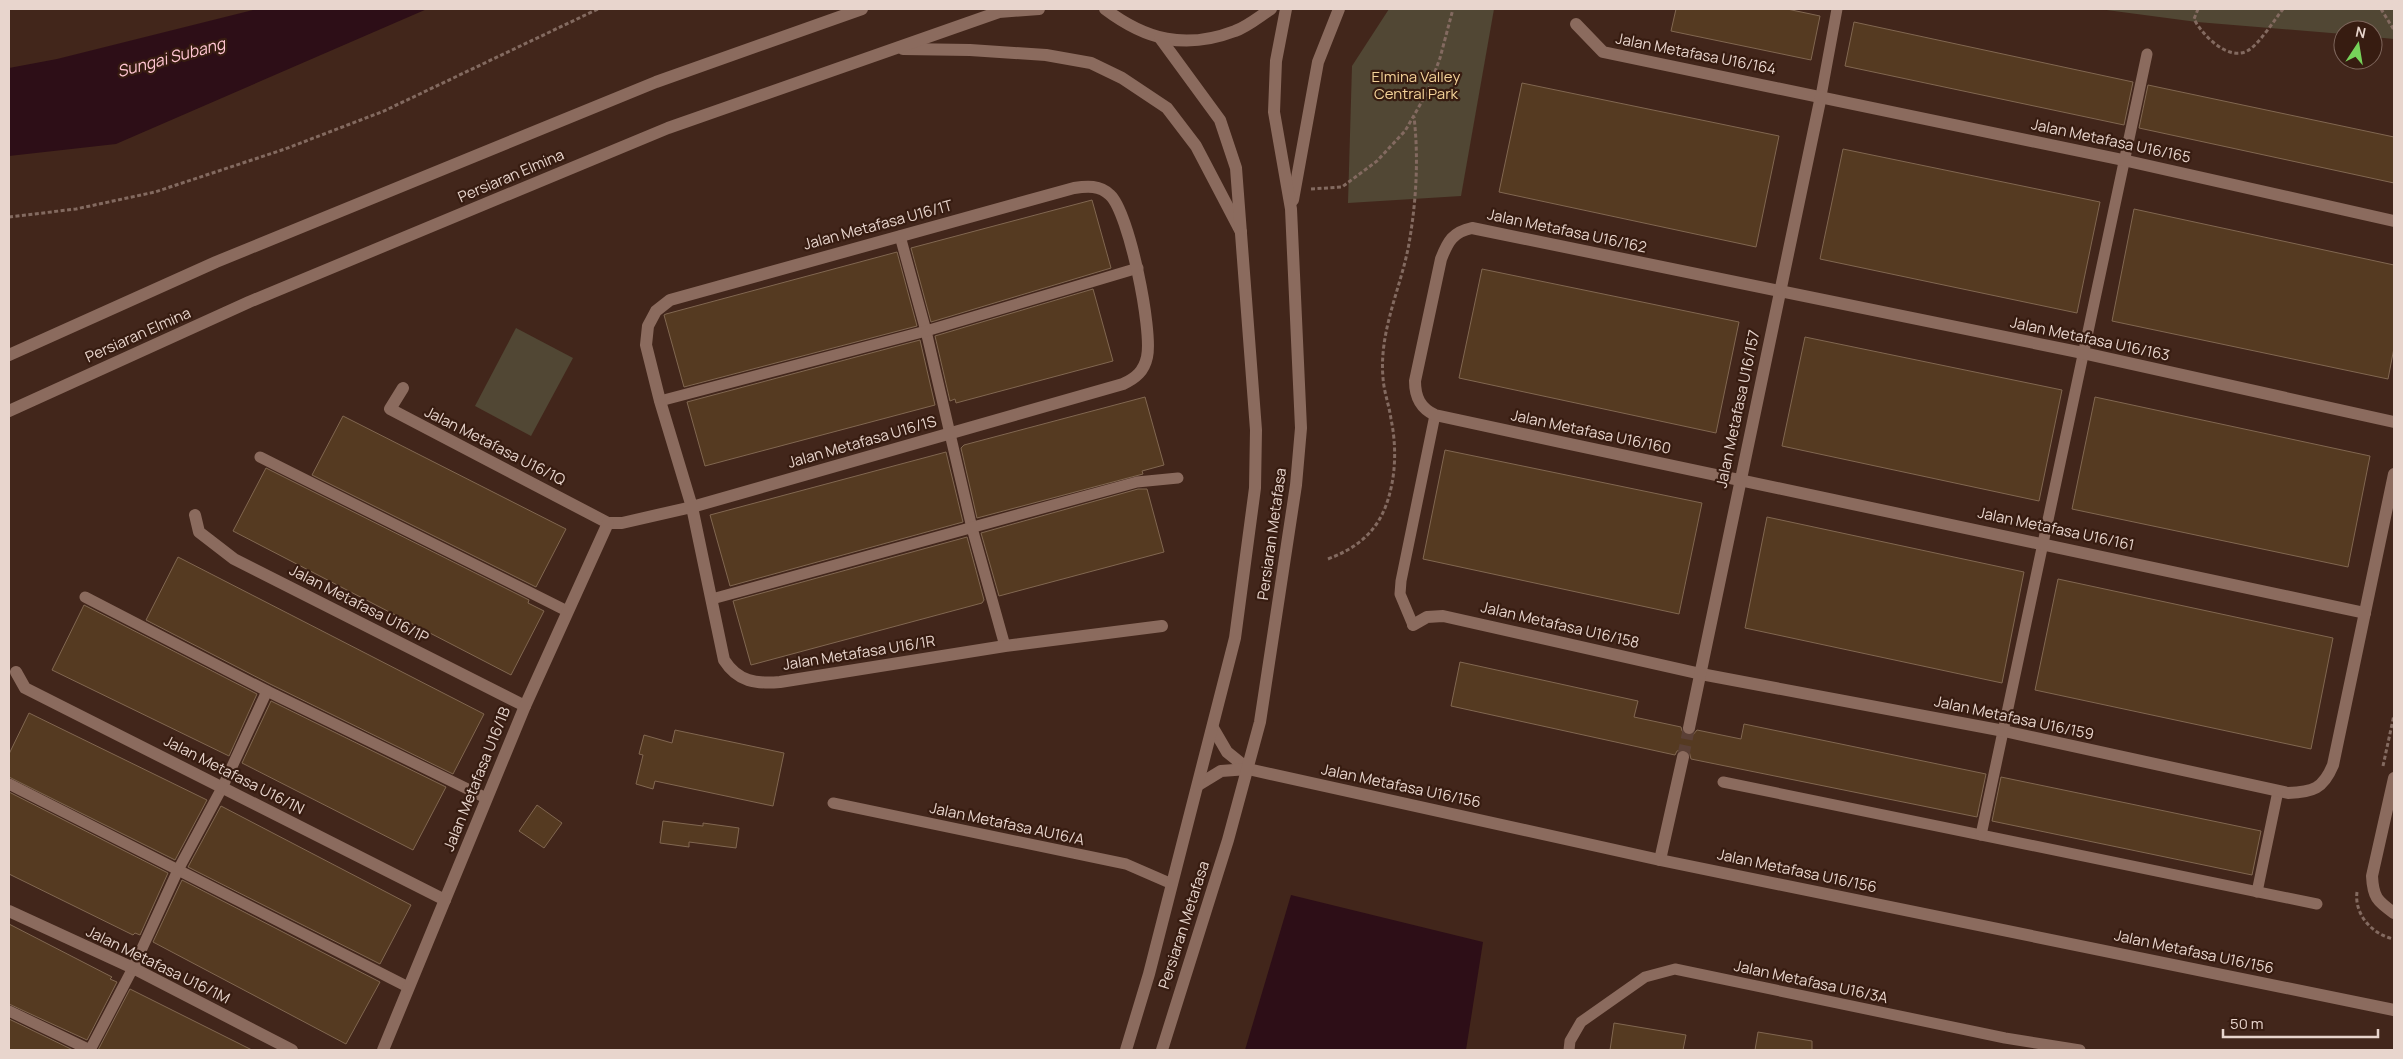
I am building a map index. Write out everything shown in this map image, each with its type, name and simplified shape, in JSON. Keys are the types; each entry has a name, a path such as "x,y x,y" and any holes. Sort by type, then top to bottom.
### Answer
{"street":[{"path":"9,355 216,262 619,97 862,9"},
{"name":"Persiaran Elmina","path":"9,410 249,302 668,128 999,12 1039,9"},
{"path":"1105,9 1127,25 1160,38 1197,41 1236,31 1271,9"},
{"name":"Persiaran Metafasa","path":"1162,1050 1248,769 1260,722 1296,485 1301,428 1291,209 1274,112 1276,61 1286,9"},
{"path":"1291,209 1318,62 1340,9"},
{"name":"Jalan Metafasa U16/164","path":"1576,24 1603,52 1821,96"},
{"name":"Persiaran Metafasa","path":"1126,1050 1149,974 1214,728 1235,638 1255,488 1256,430 1243,234 1236,168 1220,120 1160,38"},
{"path":"895,49 970,50 1046,55 1091,63 1122,78 1167,108 1196,146 1243,234"},
{"name":"Jalan Metafasa U16/165","path":"1821,96 2394,220"},
{"name":"Jalan Metafasa U16/157","path":"1689,728 1739,481 1821,96"},
{"name":"Jalan Metafasa U16/1T","path":"692,507 660,402 646,345 648,326 656,310 670,300 1074,188 1098,188 1110,194 1118,205 1138,268 1149,344 1143,369 1135,378 1123,384"},
{"name":"Jalan Metafasa U16/162","path":"1436,415 1426,411 1415,395 1415,380 1441,259 1446,247 1458,231 1472,228 1779,292"},
{"name":"Jalan Metafasa U16/163","path":"1779,292 2083,353 2394,422"},
{"name":"Jalan Metafasa U16/1S","path":"608,523 622,523 692,507 1123,384"},
{"name":"Jalan Metafasa U16/1Q","path":"403,388 390,409 608,523"},
{"name":"Jalan Metafasa U16/160","path":"1436,415 1739,481"},
{"path":"2365,613 2394,474"},
{"name":"Jalan Metafasa U16/161","path":"1739,481 2042,542 2365,613"},
{"name":"Jalan Metafasa U16/1R","path":"692,507 724,660 732,672 762,683 1006,646 1162,626"},
{"name":"Jalan Metafasa U16/1P","path":"195,515 199,532 234,559 525,706"},
{"name":"Jalan Metafasa U16/1B","path":"383,1050 525,706 608,523"},
{"name":"Jalan Metafasa U16/159","path":"1701,674 2004,731 2278,790 2304,792 2319,787 2328,778 2334,765 2365,613"},
{"name":"Jalan Metafasa U16/158","path":"1414,625 1427,617 1443,616 1701,674"},
{"name":"Jalan Metafasa U16/1N","path":"16,672 25,688 223,786 445,900"},
{"name":"Jalan Metafasa U16/156","path":"1214,728 1227,752 1248,769 1660,860 2394,1010"},
{"path":"1660,860 1683,757"},
{"path":"1198,785 1221,771 1248,769"},
{"path":"2394,778 2372,876 2373,889 2377,900 2394,913"},
{"name":"Jalan Metafasa U16/1M","path":"9,911 133,968 292,1050"}],"lane":[{"path":"1821,96 1838,9"},
{"path":"1981,835 2147,54"},
{"path":"900,236 926,331 972,528 1006,646"},
{"path":"660,402 926,331 1138,268"},
{"path":"1414,625 1400,594 1401,581 1436,415"},
{"path":"260,457 567,611"},
{"path":"712,598 1137,482 1178,478"},
{"path":"85,597 267,691 486,798"},
{"path":"9,1011 90,1050 133,968 178,870 223,786 267,691"},
{"path":"1723,782 2317,904"},
{"path":"9,784 408,987"},
{"path":"2257,892 2278,790"},
{"name":"Jalan Metafasa AU16/A","path":"833,803 1126,864 1172,884"},
{"name":"Jalan Metafasa U16/3A","path":"1569,1050 1570,1041 1581,1022 1644,978 1676,969 2005,1038 2080,1050"}],"path":[{"path":"9,216 76,209 155,192 285,149 384,111 598,9"},
{"path":"1311,189 1342,187 1377,161 1414,117 1428,91 1453,9"},
{"path":"2198,9 2194,19 2198,27 2215,44 2239,54 2249,51 2283,9"},
{"path":"2381,9 2394,30"},
{"path":"1328,559 1361,542 1374,528 1385,508 1394,470 1395,443 1383,378 1383,353 1387,326 1407,250 1413,216 1417,157 1414,117"}],"green space":[{"name":"Elmina Valley Central Park","path":"1389,9 1494,9 1461,196 1348,203 1352,66"},
{"path":"2099,9 2394,9 2394,39 2383,38 2383,20 2333,20 2333,33 2197,22"},
{"path":"516,328 573,358 531,436 475,406"}],"water":[{"name":"Sungai Subang","path":"257,9 427,9 116,144 9,156 9,68 57,59"},
{"path":"1291,895 1483,942 1466,1050 1245,1050"}],"building":[{"path":"1676,9 1787,9 1820,16 1811,60 1671,31"},
{"path":"1854,22 2133,82 2124,125 1845,66"},
{"path":"1522,83 1779,136 1756,247 1499,192"},
{"path":"2148,85 2394,137 2394,183 2139,128"},
{"path":"1843,149 2100,202 2077,313 1820,259"},
{"path":"1092,200 1111,268 931,322 911,248"},
{"path":"2134,209 2394,265 2394,348 2388,379 2112,321"},
{"path":"897,252 917,326 684,387 664,315"},
{"path":"1482,269 1739,322 1716,433 1459,378"},
{"path":"1093,289 1113,361 956,403 955,399 950,401 935,336"},
{"path":"1805,337 2062,390 2039,501 1782,446"},
{"path":"920,340 935,405 705,466 687,402"},
{"path":"1145,397 1164,465 1142,471 1143,474 977,518 961,448 964,445"},
{"path":"2095,397 2370,456 2348,567 2072,509"},
{"path":"343,416 566,529 536,587 312,475"},
{"path":"1445,450 1702,503 1679,614 1423,559"},
{"path":"946,452 963,522 730,586 710,515"},
{"path":"266,468 529,600 528,603 544,611 511,675 233,531"},
{"path":"1138,489 1147,489 1164,552 999,596 981,533"},
{"path":"1767,517 2024,572 2002,683 1745,628"},
{"path":"967,537 984,600 982,603 751,665 733,601"},
{"path":"178,557 484,714 453,774 270,684 146,620"},
{"path":"2058,579 2333,638 2311,749 2035,690"},
{"path":"84,605 257,694 229,756 52,670"},
{"path":"1460,662 1638,701 1634,717 1681,727 1687,736 1692,736 1697,730 1741,739 1744,724 1986,774 1977,817 1691,759 1689,751 1684,749 1677,751 1675,755 1451,706"},
{"path":"271,701 446,787 413,850 242,763"},
{"path":"29,713 207,800 175,860 9,777 9,754"},
{"path":"675,730 784,753 773,806 655,781 653,789 636,784 643,755 639,754 644,735 672,743"},
{"path":"2001,777 2261,831 2252,875 1992,821"},
{"path":"9,792 168,873 140,935 135,933 133,935 9,874"},
{"path":"537,805 562,823 544,848 519,831"},
{"path":"221,806 411,905 380,964 188,867"},
{"path":"663,821 703,826 703,823 739,828 736,848 689,842 689,847 660,843"},
{"path":"182,880 380,982 346,1044 153,942"},
{"path":"9,924 112,977 110,979 117,982 87,1040 9,1004"},
{"path":"130,989 252,1050 98,1050"},
{"path":"9,1019 73,1050 9,1050"},
{"path":"1614,1023 1686,1035 1683,1050 1610,1050"},
{"path":"1758,1032 1812,1041 1812,1050 1755,1050"}],"tunnel":[{"path":"1683,757 1689,728"}]}
